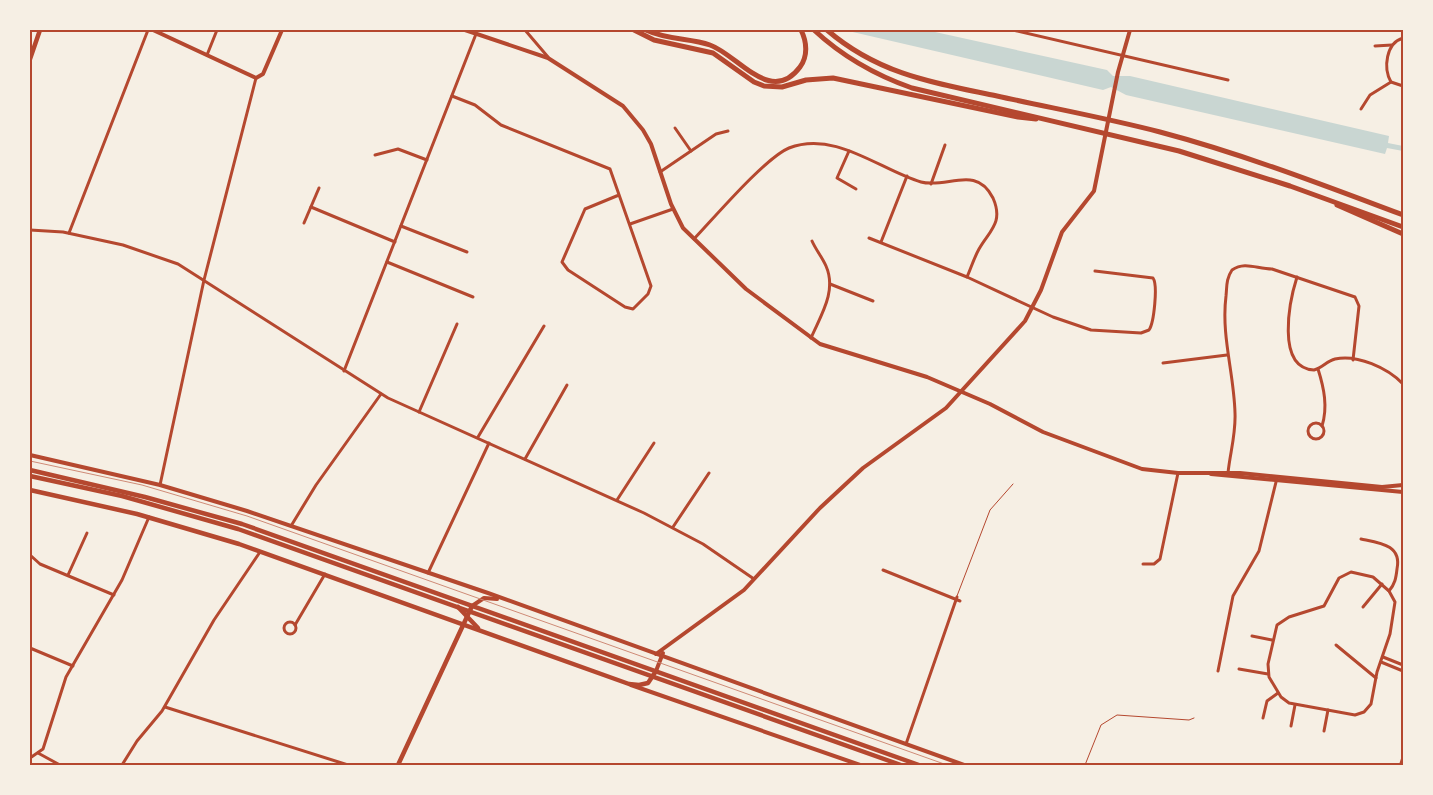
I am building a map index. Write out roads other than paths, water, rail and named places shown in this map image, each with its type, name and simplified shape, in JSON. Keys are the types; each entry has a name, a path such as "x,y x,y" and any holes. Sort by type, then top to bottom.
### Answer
{"highway":[{"path":"634,30 654,40 714,53 754,82 764,86 782,87 806,80 833,78 1018,118 1046,120"},
{"path":"646,30 663,36 713,46 756,76 773,81 789,77 802,63 806,47 801,30"},
{"path":"827,30 841,42 875,63 909,76 1185,139 1254,159 1403,215"},
{"path":"816,31 858,64 896,82 928,92 1188,154 1403,227"},
{"path":"1333,202 1342,209 1403,234"}],"main road":[{"path":"30,58 40,30"},
{"path":"30,470 117,489 209,514 302,544 471,608 901,765"},
{"path":"30,476 122,496 210,520 457,606 471,608"},
{"path":"30,490 149,517 260,551 629,684 645,684 655,674"},
{"path":"457,606 476,627 495,636"},
{"path":"398,765 471,608"},
{"path":"655,674 919,765"}],"street":[{"path":"69,233 148,30"},
{"path":"153,30 162,32 207,56 256,78"},
{"path":"207,56 217,30"},
{"path":"160,485 204,280 256,78 264,72 282,30"},
{"path":"465,30 548,58 614,98 627,110 649,139 673,209 681,226 717,262 764,304 810,338 834,349 919,374 990,404 1043,432 1125,464 1149,471 1228,474 1403,492"},
{"path":"525,30 548,58"},
{"path":"1013,30 1228,80"},
{"path":"656,654 716,611 754,580 806,522 864,468 934,418 962,392 1019,328 1033,308 1062,232 1094,191 1122,55 1130,30"},
{"path":"344,371 476,34"},
{"path":"1375,46 1392,45 1403,38"},
{"path":"1391,82 1387,68 1392,45"},
{"path":"1391,82 1403,86"},
{"path":"1361,109 1370,95 1391,82"},
{"path":"452,96 475,105 501,125 608,168 619,195 630,224 651,286 650,291 637,307 630,310 566,268 562,262 585,209 619,195"},
{"path":"675,128 691,152"},
{"path":"660,172 716,134 728,131"},
{"path":"693,239 769,162 783,151 815,143 830,145 931,184 960,179 972,181 983,186 993,200 996,216 994,228 978,250 967,277"},
{"path":"931,184 945,145"},
{"path":"374,154 398,149 427,160"},
{"path":"849,152 837,178 856,189"},
{"path":"881,242 907,176"},
{"path":"304,223 319,188"},
{"path":"311,206 395,242"},
{"path":"630,224 673,209"},
{"path":"401,226 467,252"},
{"path":"30,230 69,233 132,248 178,264 381,394 617,500 672,527 703,544 754,580"},
{"path":"868,238 967,277 1033,308 1091,330 1141,334 1149,330 1153,323 1156,284 1153,278 1095,271"},
{"path":"810,338 828,299 830,284 827,269 812,241"},
{"path":"387,262 473,297"},
{"path":"1228,474 1234,443 1235,418 1224,313 1226,285 1232,270 1245,264 1262,269 1272,269 1357,298 1359,306 1353,360"},
{"path":"1297,277 1288,311 1289,338 1298,363 1306,369 1318,369 1334,359 1353,360 1382,367 1403,384"},
{"path":"830,284 873,302"},
{"path":"420,412 457,324"},
{"path":"478,437 544,326"},
{"path":"1163,363 1227,355"},
{"path":"1318,369 1324,393 1325,412 1322,426 1324,430 1320,437 1311,437 1308,432 1310,425 1315,423 1322,426"},
{"path":"525,459 567,385"},
{"path":"291,526 316,485 381,394"},
{"path":"428,574 490,442"},
{"path":"617,500 654,443"},
{"path":"30,455 160,485 291,526 488,593 964,765"},
{"path":"672,527 709,473"},
{"path":"1143,564 1154,564 1160,559 1178,473"},
{"path":"1277,479 1373,486 1403,485"},
{"path":"1218,671 1233,596 1259,551 1277,479"},
{"path":"30,758 44,746 62,686 114,595 149,517"},
{"path":"68,575 87,534"},
{"path":"1361,539 1386,545 1397,553 1399,560 1395,582 1389,591"},
{"path":"122,765 137,742 165,707 214,620 260,551"},
{"path":"30,555 40,564 114,595"},
{"path":"883,570 957,599 906,744"},
{"path":"1354,572 1366,574 1389,591 1394,599 1390,634 1381,659 1371,704 1364,712 1355,715 1295,705 1286,701 1278,693 1268,674 1275,628 1282,621 1324,606 1335,584 1345,574 1354,572"},
{"path":"295,625 325,574"},
{"path":"1363,607 1382,584"},
{"path":"471,608 478,601 488,598 518,605"},
{"path":"1252,636 1272,640"},
{"path":"655,674 662,656 671,644"},
{"path":"1336,645 1376,678"},
{"path":"30,648 73,666"},
{"path":"655,674 656,654"},
{"path":"1381,659 1403,665"},
{"path":"1381,659 1403,671"},
{"path":"1239,669 1268,674"},
{"path":"629,684 860,765"},
{"path":"1263,718 1267,701 1278,693"},
{"path":"1291,726 1295,705"},
{"path":"165,707 348,765"},
{"path":"1324,731 1328,710"},
{"path":"38,753 60,765"},
{"path":"1401,765 1403,759"}],"lane":[{"path":"957,599 990,510 1013,484"},
{"path":"1085,765 1101,725 1117,715 1189,720 1194,718"}],"tram line":[{"path":"30,461 142,485 247,516 947,765"}]}
